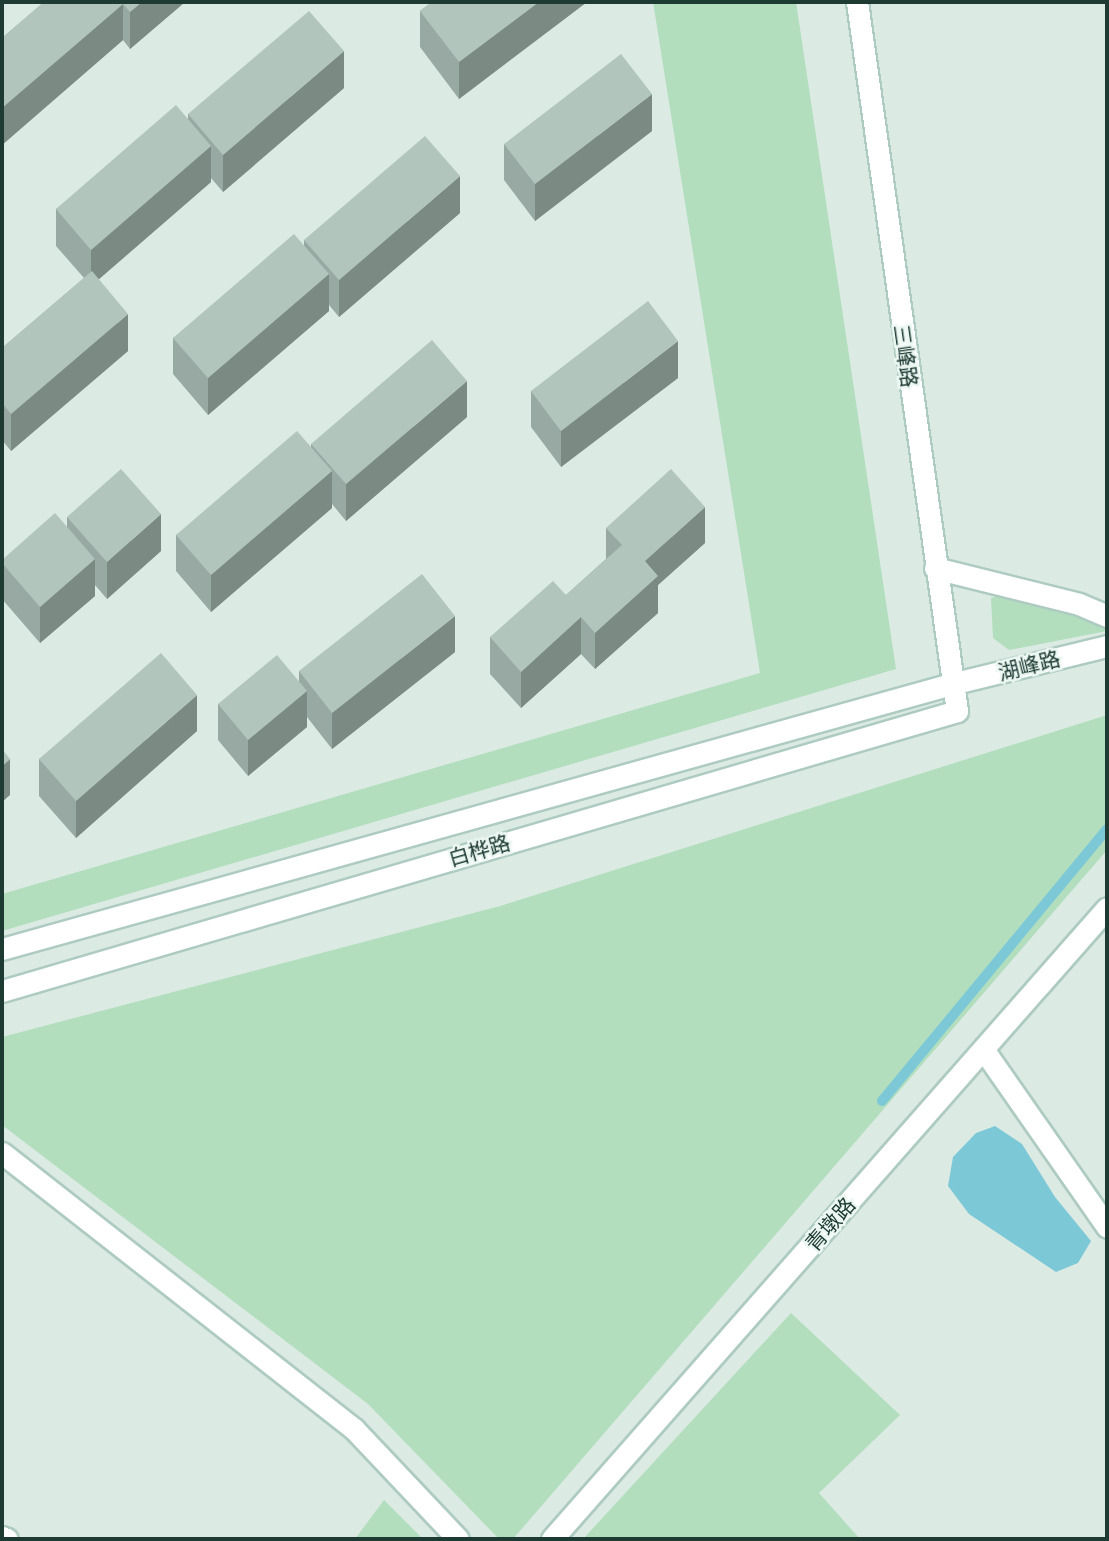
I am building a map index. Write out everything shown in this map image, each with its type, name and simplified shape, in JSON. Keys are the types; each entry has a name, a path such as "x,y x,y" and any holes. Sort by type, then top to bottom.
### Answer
{"street":[{"name":"三峰路","path":"857,2 951,684 957,711"},
{"path":"935,568 1079,604 1107,616"},
{"name":"湖峰路","path":"951,684 1107,646"},
{"name":"白桦路","path":"2,949 951,684"},
{"name":"白桦路","path":"2,991 957,711"},
{"name":"青墩路","path":"552,1539 1107,908"},
{"path":"983,1049 1107,1227"},
{"path":"2,1153 354,1429 458,1539"},
{"path":"2,1537 7,1539"}],"green space":[{"path":"653,2 796,2 896,669 2,931 2,894 760,673"},
{"path":"999,596 1091,619 1107,631 1009,650 993,638 991,598"},
{"path":"1107,715 1107,850 513,1539 499,1539 368,1404 2,1125 2,1037 500,906"},
{"path":"791,1313 900,1415 819,1493 860,1539 583,1539"},
{"path":"384,1500 423,1539 355,1539"}],"water":[{"path":"995,1126 1022,1144 1055,1197 1091,1241 1078,1263 1056,1272 969,1214 948,1186 953,1157 976,1133"}],"building":[{"path":"44,2 142,2 130,12 123,4 2,108 2,38"},
{"path":"432,2 539,2 459,62 420,11"},
{"path":"309,11 344,51 223,155 188,114"},
{"path":"621,54 652,94 535,184 504,144"},
{"path":"176,105 211,146 91,250 56,209"},
{"path":"425,136 460,176 339,280 304,240"},
{"path":"294,234 329,274 208,378 173,338"},
{"path":"92,271 128,314 11,414 2,403 2,348"},
{"path":"648,301 678,341 561,431 531,391"},
{"path":"432,340 467,381 346,484 311,444"},
{"path":"297,431 332,471 211,575 176,535"},
{"path":"121,469 161,514 107,562 67,517"},
{"path":"671,469 705,507 645,561 658,576 595,633 581,617 521,672 490,637 553,581 566,595 622,545 606,528"},
{"path":"55,513 95,559 40,607 2,560"},
{"path":"422,574 455,616 332,713 299,671"},
{"path":"161,653 197,695 76,801 39,759"},
{"path":"277,655 307,691 248,740 218,704"},
{"path":"2,749 10,759 2,766"}],"waterway":[{"path":"882,1101 1107,829"}]}
